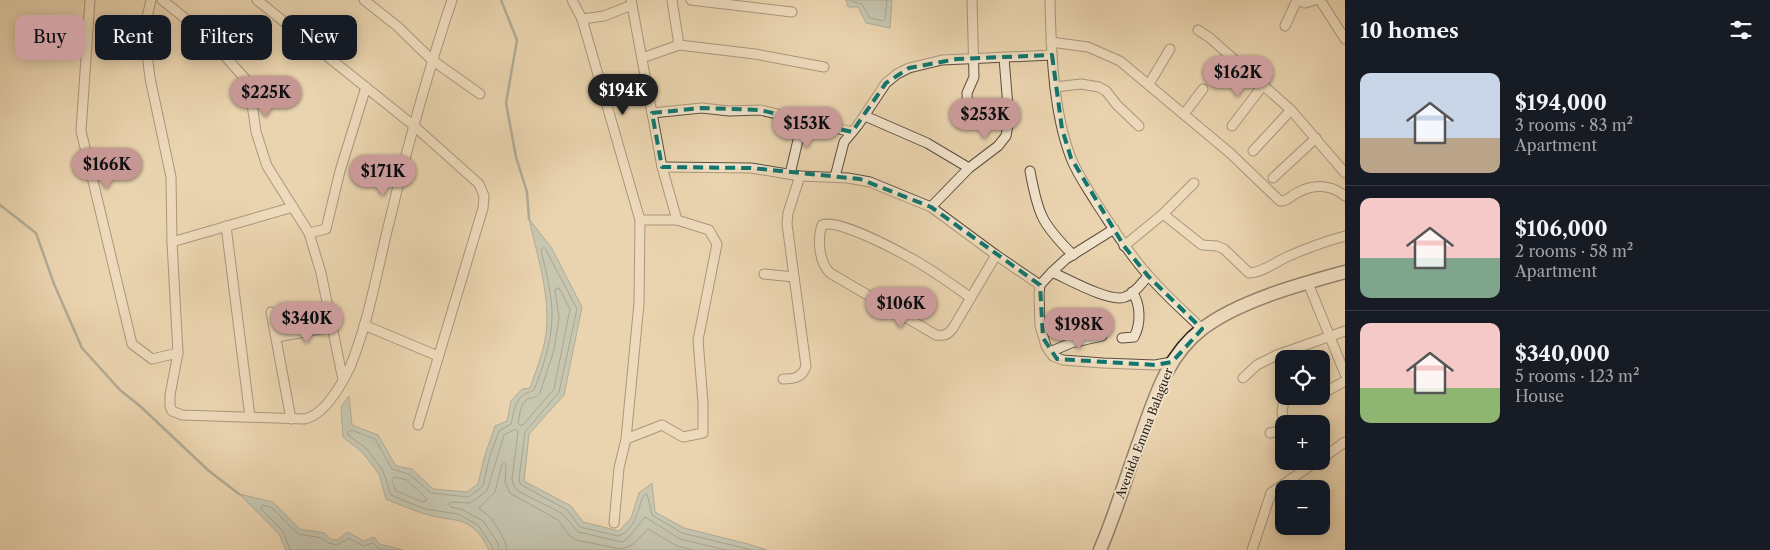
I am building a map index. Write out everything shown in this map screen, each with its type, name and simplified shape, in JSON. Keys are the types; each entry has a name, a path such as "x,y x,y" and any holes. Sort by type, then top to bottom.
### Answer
{"street":[{"path":"90,0 81,131 110,257 132,344 152,359 178,353"},
{"path":"140,0 150,3 144,30 150,78 172,178 172,242 178,353 170,395 172,412 182,415 291,419 310,418 317,415 330,400 350,366 364,325 413,125 452,0"},
{"path":"162,0 206,35 249,83 256,132 267,166 309,233 321,272 343,380"},
{"path":"257,0 413,125 479,184 484,196 418,425"},
{"path":"364,0 397,26 432,60 480,94"},
{"path":"572,0 582,18 640,220 639,303 626,440 618,468 614,523"},
{"path":"672,0 679,45"},
{"path":"691,0 792,12"},
{"path":"968,116 968,93 974,77 974,16 972,0"},
{"path":"1050,0 1055,87 1062,129 1071,158 1124,246 1148,276 1202,329"},
{"path":"1285,26 1298,0 1306,3 1316,0"},
{"path":"1320,0 1345,39"},
{"path":"582,18 604,16 631,2 662,167 677,220"},
{"path":"1198,30 1264,84 1291,110 1345,173"},
{"path":"1051,42 1088,47 1120,61 1230,153 1280,201 1286,200 1295,193 1307,188 1318,186 1335,189 1345,196"},
{"path":"642,58 679,45 755,54 824,67"},
{"path":"1149,84 1170,50"},
{"path":"836,177 844,142 865,116 886,83 897,74 909,68 942,60 1052,55"},
{"path":"931,207 969,168 998,146 1006,136 1009,119 1004,58"},
{"path":"1055,87 1081,84 1098,86 1106,91 1116,105 1139,126"},
{"path":"1232,126 1264,84"},
{"path":"309,233 326,229 340,170 366,87"},
{"path":"1184,114 1203,88"},
{"path":"652,113 702,108 728,111 760,110 852,132"},
{"path":"1253,151 1291,110"},
{"path":"865,116 927,143 969,168"},
{"path":"783,379 801,376 806,366 787,224 802,119"},
{"path":"1274,178 1316,138"},
{"path":"662,167 751,168 795,175 836,177 870,182 931,207 996,256 1040,285"},
{"path":"1030,172 1034,195 1044,222 1054,236 1073,255"},
{"path":"1124,246 1163,214 1194,183"},
{"path":"172,242 293,207"},
{"path":"1163,214 1202,245 1217,246 1224,249 1249,273 1312,246 1345,236"},
{"path":"626,440 662,425 683,437 703,433 703,404 698,340 717,244 709,230 677,220 640,220"},
{"path":"971,298 917,261 886,245 840,226 827,223 822,225 820,239 822,256 830,273 931,333 942,336 950,333 971,298 996,256"},
{"path":"226,226 250,417"},
{"path":"1114,229 1059,264 1040,285 1040,326 1046,346 1057,359 1155,365 1172,362"},
{"path":"1052,272 1113,298 1125,297 1148,276"},
{"name":"Avenida Emma Balaguer","path":"1100,550 1161,383 1180,350 1202,329 1229,313 1267,295 1345,272"},
{"path":"764,274 794,277"},
{"path":"1308,283 1345,374"},
{"path":"1122,338 1134,337 1136,332 1139,311 1137,301 1132,292"},
{"path":"271,312 291,419"},
{"path":"364,325 438,356"},
{"path":"276,337 332,326"},
{"path":"1291,350 1345,331"},
{"path":"1050,352 1071,343 1102,336"},
{"path":"1244,378 1257,366 1275,356"},
{"path":"1330,389 1345,381"},
{"path":"1270,433 1275,432"},
{"path":"1330,452 1345,442"},
{"path":"1252,550 1271,493 1304,470"}],"highlighted area":[{"path":"1052,55 1062,129 1071,158 1124,246 1148,276 1202,329 1172,362 1155,365 1057,359 1043,338 1040,285 931,207 860,179 751,168 662,167 652,113 702,108 760,110 852,132 886,83 909,68 957,59"}],"water":[{"path":"846,0 892,0 890,28 866,23 858,7 848,7"},
{"path":"529,219 551,247 582,307 564,395 529,434 524,481 571,506 583,522 619,531 631,518 639,493 652,483 655,512 684,528 767,550 489,550 482,538 468,524 422,513 386,499 379,474 362,452 343,437 341,407 349,396 352,425 378,435 396,466 412,469 433,489 467,492 478,484 484,458 495,426 507,421 511,401 522,389 530,388 544,344 547,326 547,305 541,268"},
{"path":"239,494 273,502 300,529 325,533 330,539 338,540 347,532 364,541 374,537 380,544 403,550 286,550 279,534"}],"waterway":[{"path":"501,0 517,40 506,103 516,157 527,192 529,219"},
{"path":"0,205 36,233 54,284 82,348 120,390 140,406 209,471 239,494"}]}
